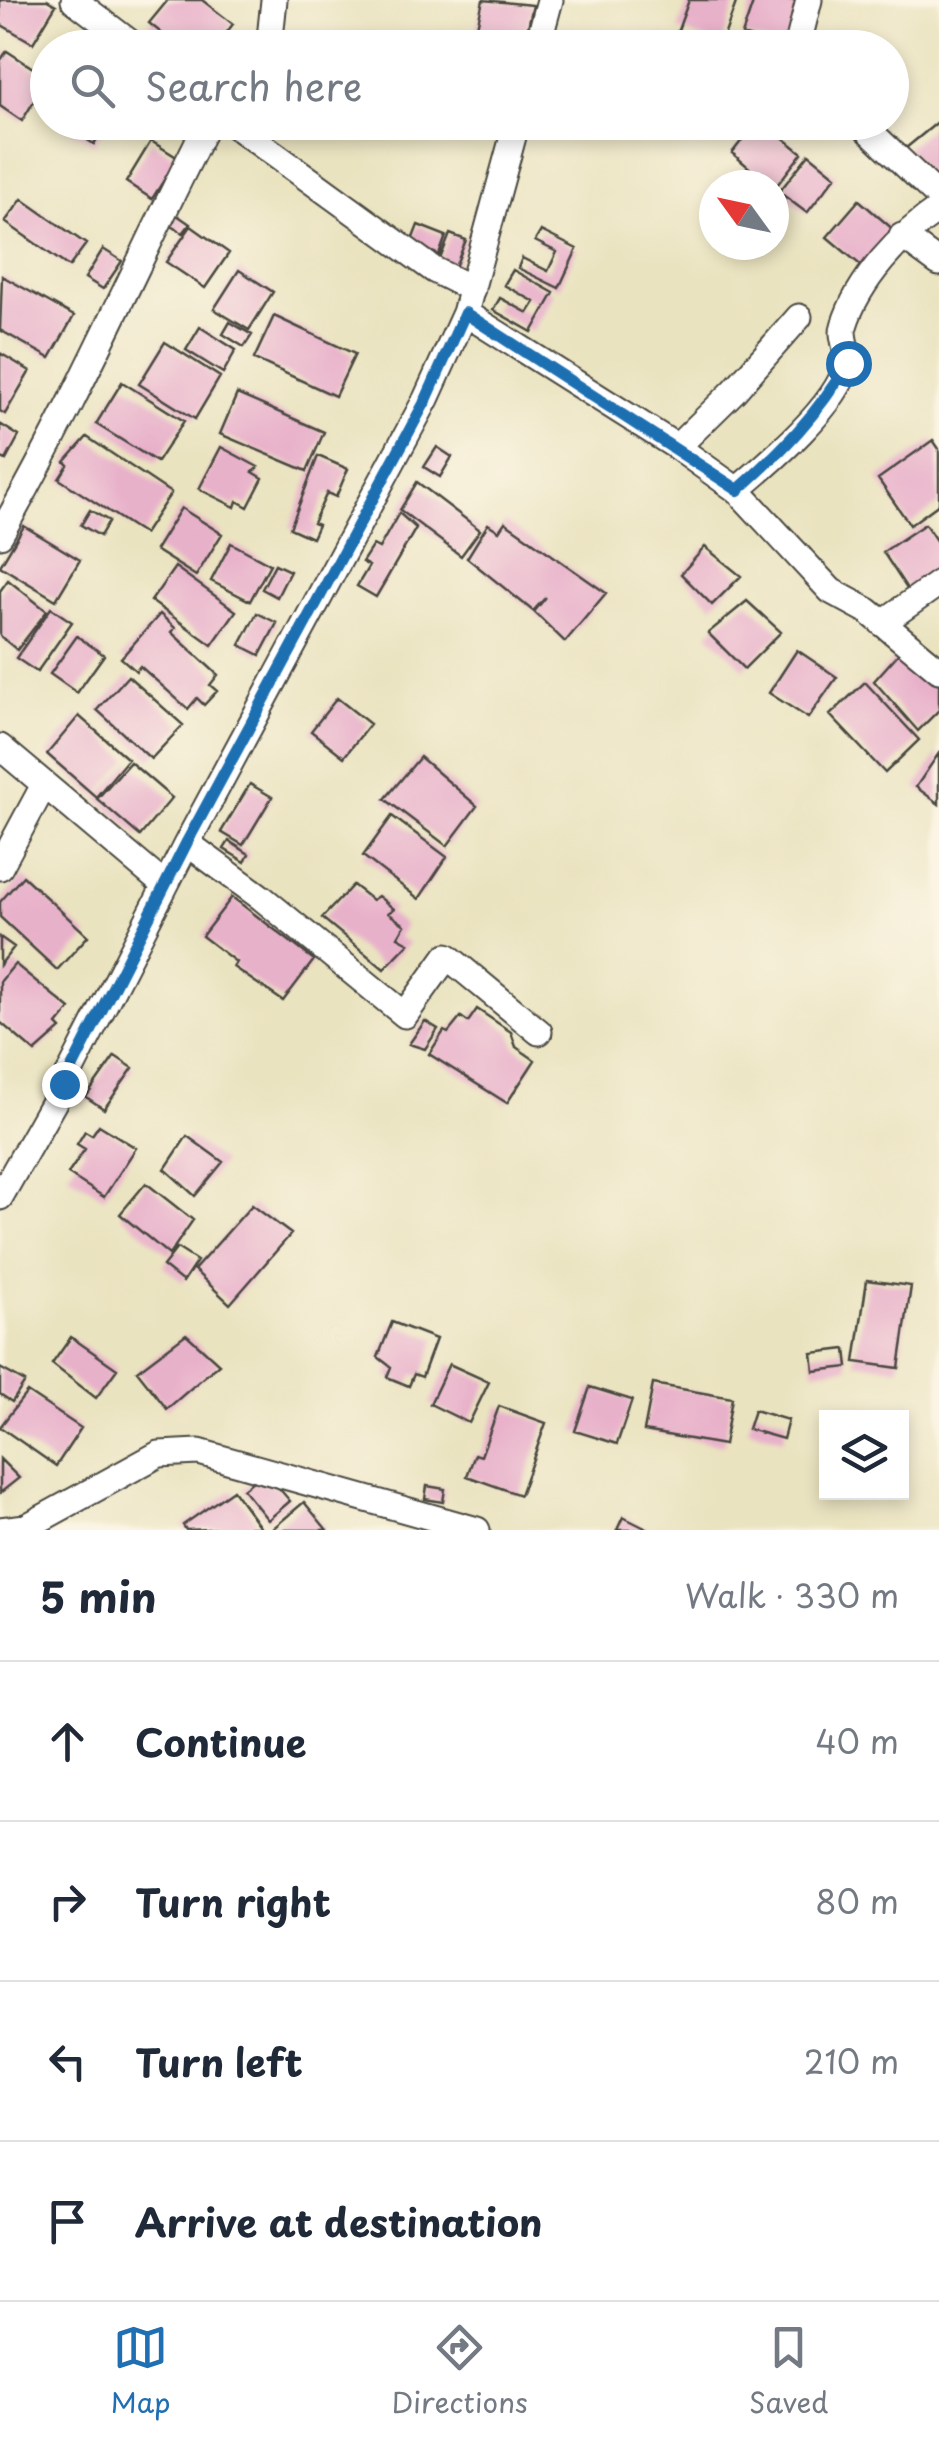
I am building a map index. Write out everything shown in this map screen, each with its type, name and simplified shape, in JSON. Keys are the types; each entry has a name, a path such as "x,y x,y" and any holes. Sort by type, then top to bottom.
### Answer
{"street":[{"path":"74,0 113,30"},
{"path":"271,30 274,0"},
{"path":"542,30 550,0"},
{"path":"802,30 809,0"},
{"path":"0,534 108,331 131,275 199,140"},
{"path":"269,140 468,301 738,490 832,591 882,623 939,670"},
{"path":"2,1189 64,1084 164,885 426,400 468,301 512,140"},
{"path":"879,140 939,196"},
{"path":"738,490 787,446 824,405 848,363 842,329 858,298 902,236 939,209"},
{"path":"902,236 939,262"},
{"path":"677,447 734,391 799,316"},
{"path":"882,623 939,583"},
{"path":"0,748 164,885"},
{"path":"0,867 44,785"},
{"path":"187,842 405,1015 448,956 539,1032"},
{"path":"0,1530 27,1528 159,1454 199,1452 477,1530"}],"building":[{"path":"0,0 47,0 56,5 41,30 30,30 30,41 0,24"},
{"path":"168,0 202,0 233,24 228,30 158,30 149,23"},
{"path":"483,0 533,5 527,30 476,30"},
{"path":"689,0 737,0 726,30 678,30"},
{"path":"754,0 802,0 792,30 744,30"},
{"path":"7,51 30,66 30,108 22,121 0,106 0,61"},
{"path":"939,121 939,187 906,148"},
{"path":"742,140 786,140 802,153 789,170 752,170 732,153"},
{"path":"151,141 178,158 152,199 126,182"},
{"path":"809,154 836,176 807,213 789,200 789,179"},
{"path":"22,199 86,244 69,267 5,222"},
{"path":"859,200 895,231 864,268 827,237"},
{"path":"174,213 190,224 183,233 167,223"},
{"path":"418,225 446,236 439,255 411,243"},
{"path":"191,226 229,253 205,288 166,262"},
{"path":"541,231 577,249 559,288 518,268 522,258 548,271 557,252 535,241"},
{"path":"450,234 466,240 453,272 440,259"},
{"path":"103,249 122,261 103,289 85,278"},
{"path":"239,270 273,292 249,330 214,309"},
{"path":"513,270 554,293 532,332 493,310 500,298 528,313 535,302 504,285"},
{"path":"2,276 74,316 50,358 0,330"},
{"path":"274,316 355,354 335,396 254,359"},
{"path":"230,322 252,335 244,347 223,334"},
{"path":"200,327 236,350 223,373 186,350"},
{"path":"165,342 220,377 195,419 139,384"},
{"path":"0,353 30,371 5,414 0,411"},
{"path":"122,382 184,421 157,462 96,424"},
{"path":"237,394 324,432 307,471 220,434"},
{"path":"0,424 19,436 6,460 0,457"},
{"path":"87,437 171,493 144,534 59,479 68,465 65,462"},
{"path":"933,440 939,449 939,504 910,525 878,479"},
{"path":"221,447 258,467 253,472 263,478 248,507 237,501 235,507 199,489"},
{"path":"437,447 452,457 440,477 424,467"},
{"path":"318,456 348,469 336,497 327,493 313,523 318,525 312,538 290,528"},
{"path":"417,482 480,530 461,556 400,510"},
{"path":"181,508 222,534 196,576 155,550"},
{"path":"90,510 109,521 100,536 81,525"},
{"path":"399,513 416,528 376,597 357,586 369,566 362,562 373,545 379,548"},
{"path":"505,522 606,593 565,642 534,612 546,597 533,611 467,558 488,524 499,531"},
{"path":"925,524 939,545 939,577 911,595 883,552"},
{"path":"24,526 80,560 56,600 0,566"},
{"path":"231,543 270,564 250,601 211,581"},
{"path":"705,547 741,576 712,605 681,574"},
{"path":"275,564 290,571 277,597 262,589"},
{"path":"175,567 236,611 212,645 151,601"},
{"path":"8,580 47,611 17,650 0,636 0,591"},
{"path":"747,601 781,632 744,669 708,633"},
{"path":"51,608 72,622 37,672 16,658"},
{"path":"257,613 277,623 260,655 240,645"},
{"path":"160,614 175,628 171,632 218,675 210,685 217,691 204,705 197,698 188,709 140,666 136,671 121,658"},
{"path":"77,636 104,655 77,693 50,674"},
{"path":"907,644 939,678 939,710 918,731 874,681"},
{"path":"797,650 837,677 808,718 769,693"},
{"path":"128,676 183,725 151,759 97,710"},
{"path":"865,682 919,740 885,773 830,715"},
{"path":"337,698 370,724 344,757 311,731"},
{"path":"79,716 128,759 96,797 47,754"},
{"path":"939,753 939,804 916,787"},
{"path":"420,757 477,806 447,846 385,799"},
{"path":"130,762 172,798 140,836 97,799"},
{"path":"250,784 272,797 243,845 221,832"},
{"path":"392,816 447,857 419,899 363,856"},
{"path":"229,841 249,854 245,862 224,849"},
{"path":"23,876 88,936 57,970 0,917 0,902"},
{"path":"353,885 372,900 378,896 394,909 388,913 405,925 398,937 409,943 384,969 322,918"},
{"path":"232,897 314,960 283,1001 233,967 236,962 202,936"},
{"path":"0,937 14,947 0,965"},
{"path":"15,964 70,1009 57,1025 61,1029 35,1052 0,1022 0,982"},
{"path":"477,1009 511,1032 516,1047 535,1060 507,1103 429,1054 444,1031 448,1033 461,1017 468,1022"},
{"path":"425,1021 438,1029 425,1049 409,1044"},
{"path":"115,1056 133,1068 104,1109 86,1097"},
{"path":"99,1125 136,1148 104,1197 68,1174 85,1149 77,1144 85,1131 92,1135"},
{"path":"187,1136 223,1162 195,1196 165,1169"},
{"path":"146,1183 193,1220 169,1255 120,1214"},
{"path":"252,1205 291,1234 230,1304 194,1270"},
{"path":"177,1248 197,1261 183,1282 163,1266"},
{"path":"867,1280 911,1286 899,1368 855,1362"},
{"path":"392,1322 436,1339 422,1377 414,1374 409,1386 387,1377 391,1367 378,1357"},
{"path":"186,1334 219,1364 167,1409 137,1371"},
{"path":"71,1337 117,1369 96,1398 52,1364"},
{"path":"846,1349 848,1367 814,1371 812,1353"},
{"path":"449,1364 489,1382 469,1423 430,1404"},
{"path":"0,1368 25,1382 12,1402 0,1394"},
{"path":"653,1384 732,1398 724,1445 644,1431"},
{"path":"590,1387 632,1400 617,1444 575,1431"},
{"path":"27,1392 81,1428 56,1466 0,1427"},
{"path":"499,1406 546,1423 520,1495 467,1476 475,1454 481,1456"},
{"path":"754,1410 788,1420 783,1439 748,1429"},
{"path":"0,1459 19,1478 0,1493"},
{"path":"253,1481 278,1487 290,1501 268,1520 243,1489"},
{"path":"427,1486 445,1489 443,1502 425,1499"},
{"path":"233,1490 260,1527 186,1530 183,1525"},
{"path":"304,1502 327,1530 271,1530"},
{"path":"623,1517 649,1530 617,1530"}],"route":[{"path":"64,1084 164,885 426,400 465,313 738,490 787,446 824,405 848,363"}]}
